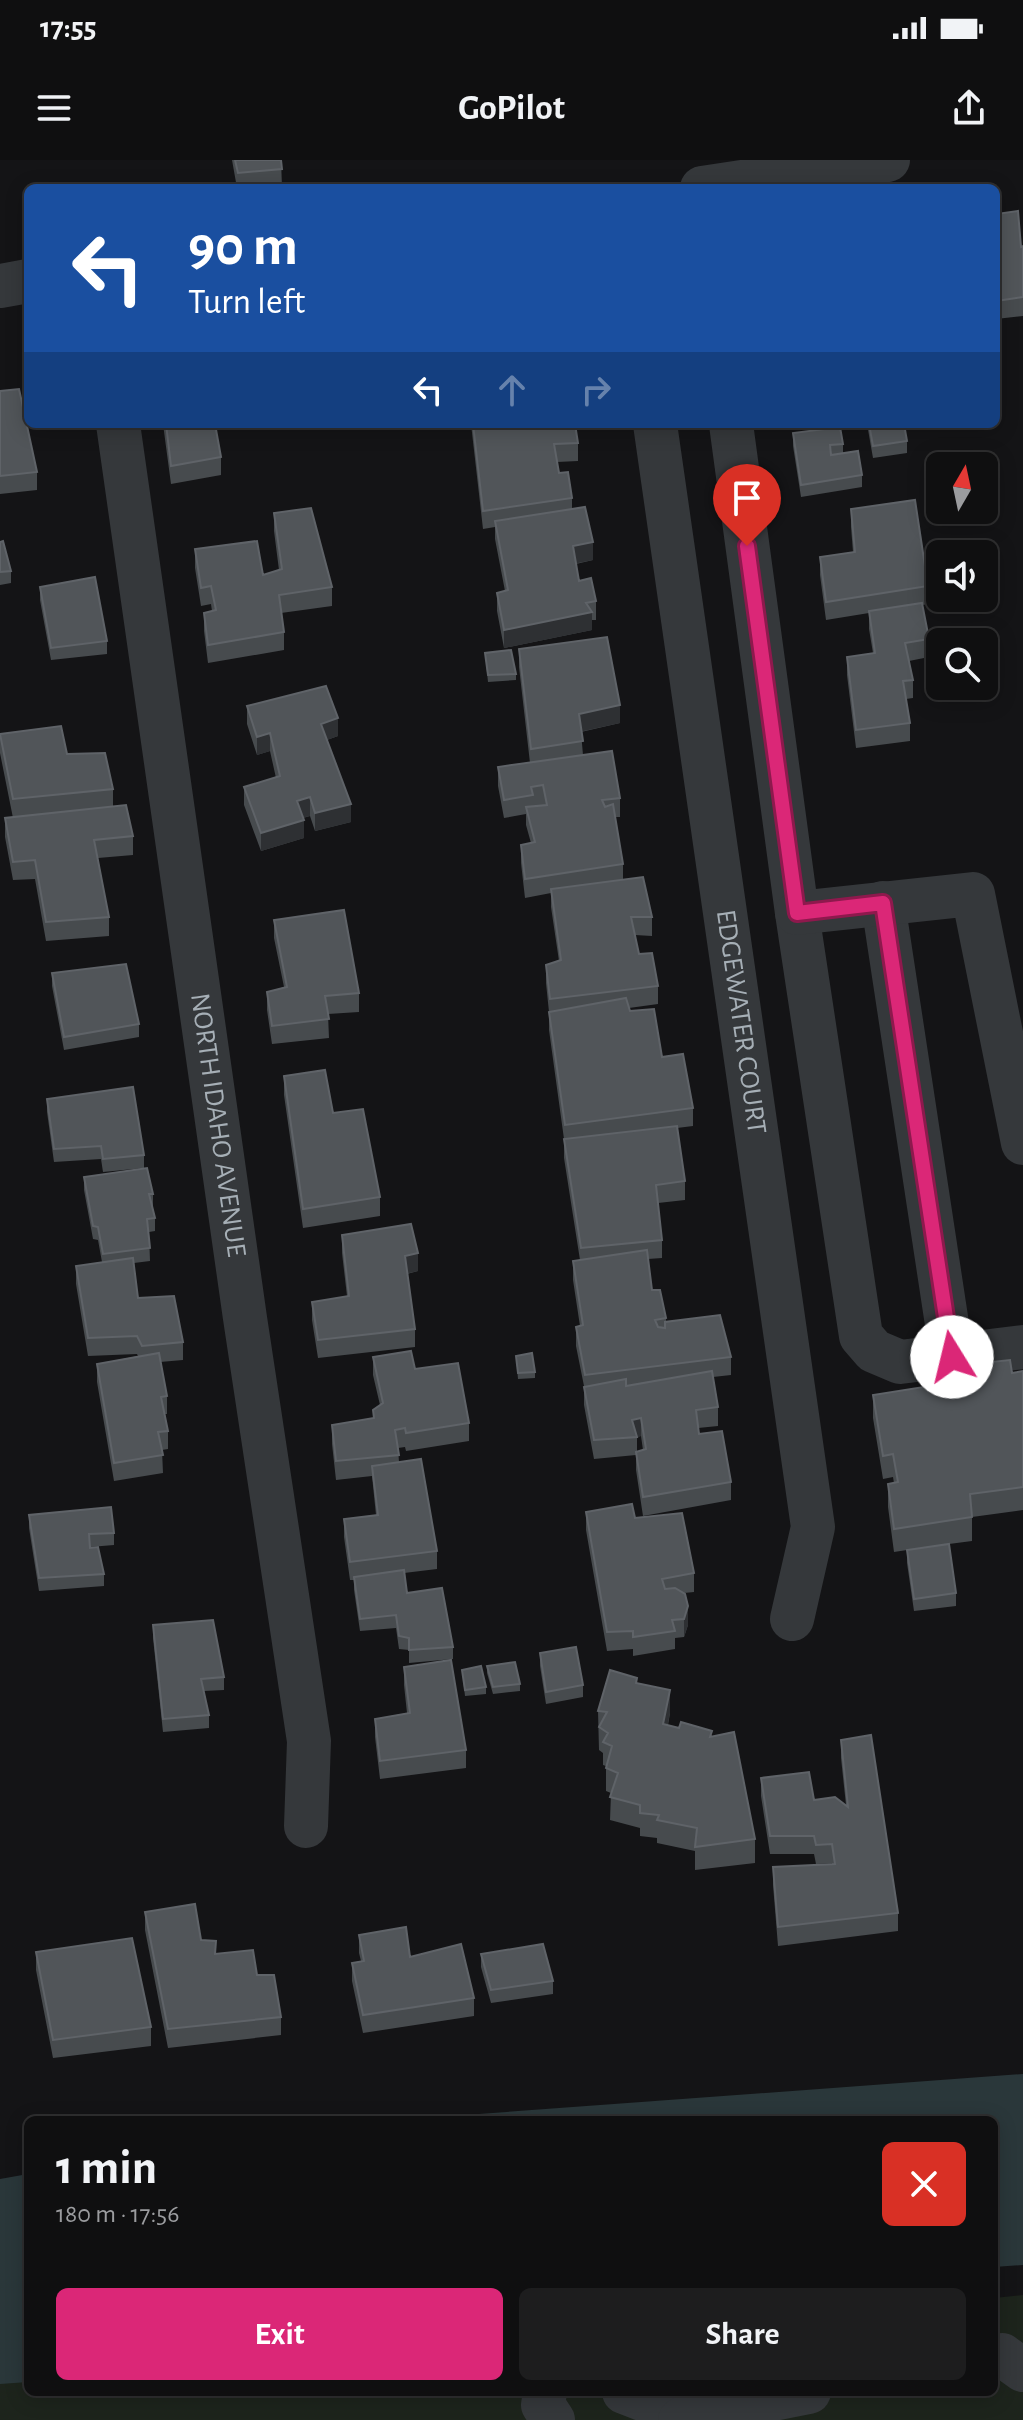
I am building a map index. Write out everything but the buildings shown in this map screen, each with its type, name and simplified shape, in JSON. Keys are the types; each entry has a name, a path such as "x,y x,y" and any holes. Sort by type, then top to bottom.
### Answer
{"street":[{"path":"729,184 888,160"},
{"path":"0,286 24,282"},
{"name":"NORTH IDAHO AVENUE","path":"119,428 245,1318 309,1741 306,1826"},
{"name":"EDGEWATER COURT","path":"656,428 813,1527 792,1619"},
{"path":"732,428 797,913 861,1336 874,1351 900,1362 1023,1347"},
{"path":"797,913 973,894 1023,1143"},
{"path":"883,903 952,1357"},
{"path":"544,2396 543,2405 553,2420"},
{"path":"633,2396 683,2418 790,2396"}],"shaded area":[{"path":"1023,2074 1023,2265 998,2267 998,2116 451,2116"},
{"path":"24,2175 24,2382 0,2384 0,2179"},
{"path":"1023,2295 1023,2420 0,2420 0,2382 24,2380 24,2396 998,2396 998,2298"}],"route":[{"path":"747,546 797,913 883,903 952,1357"}]}
